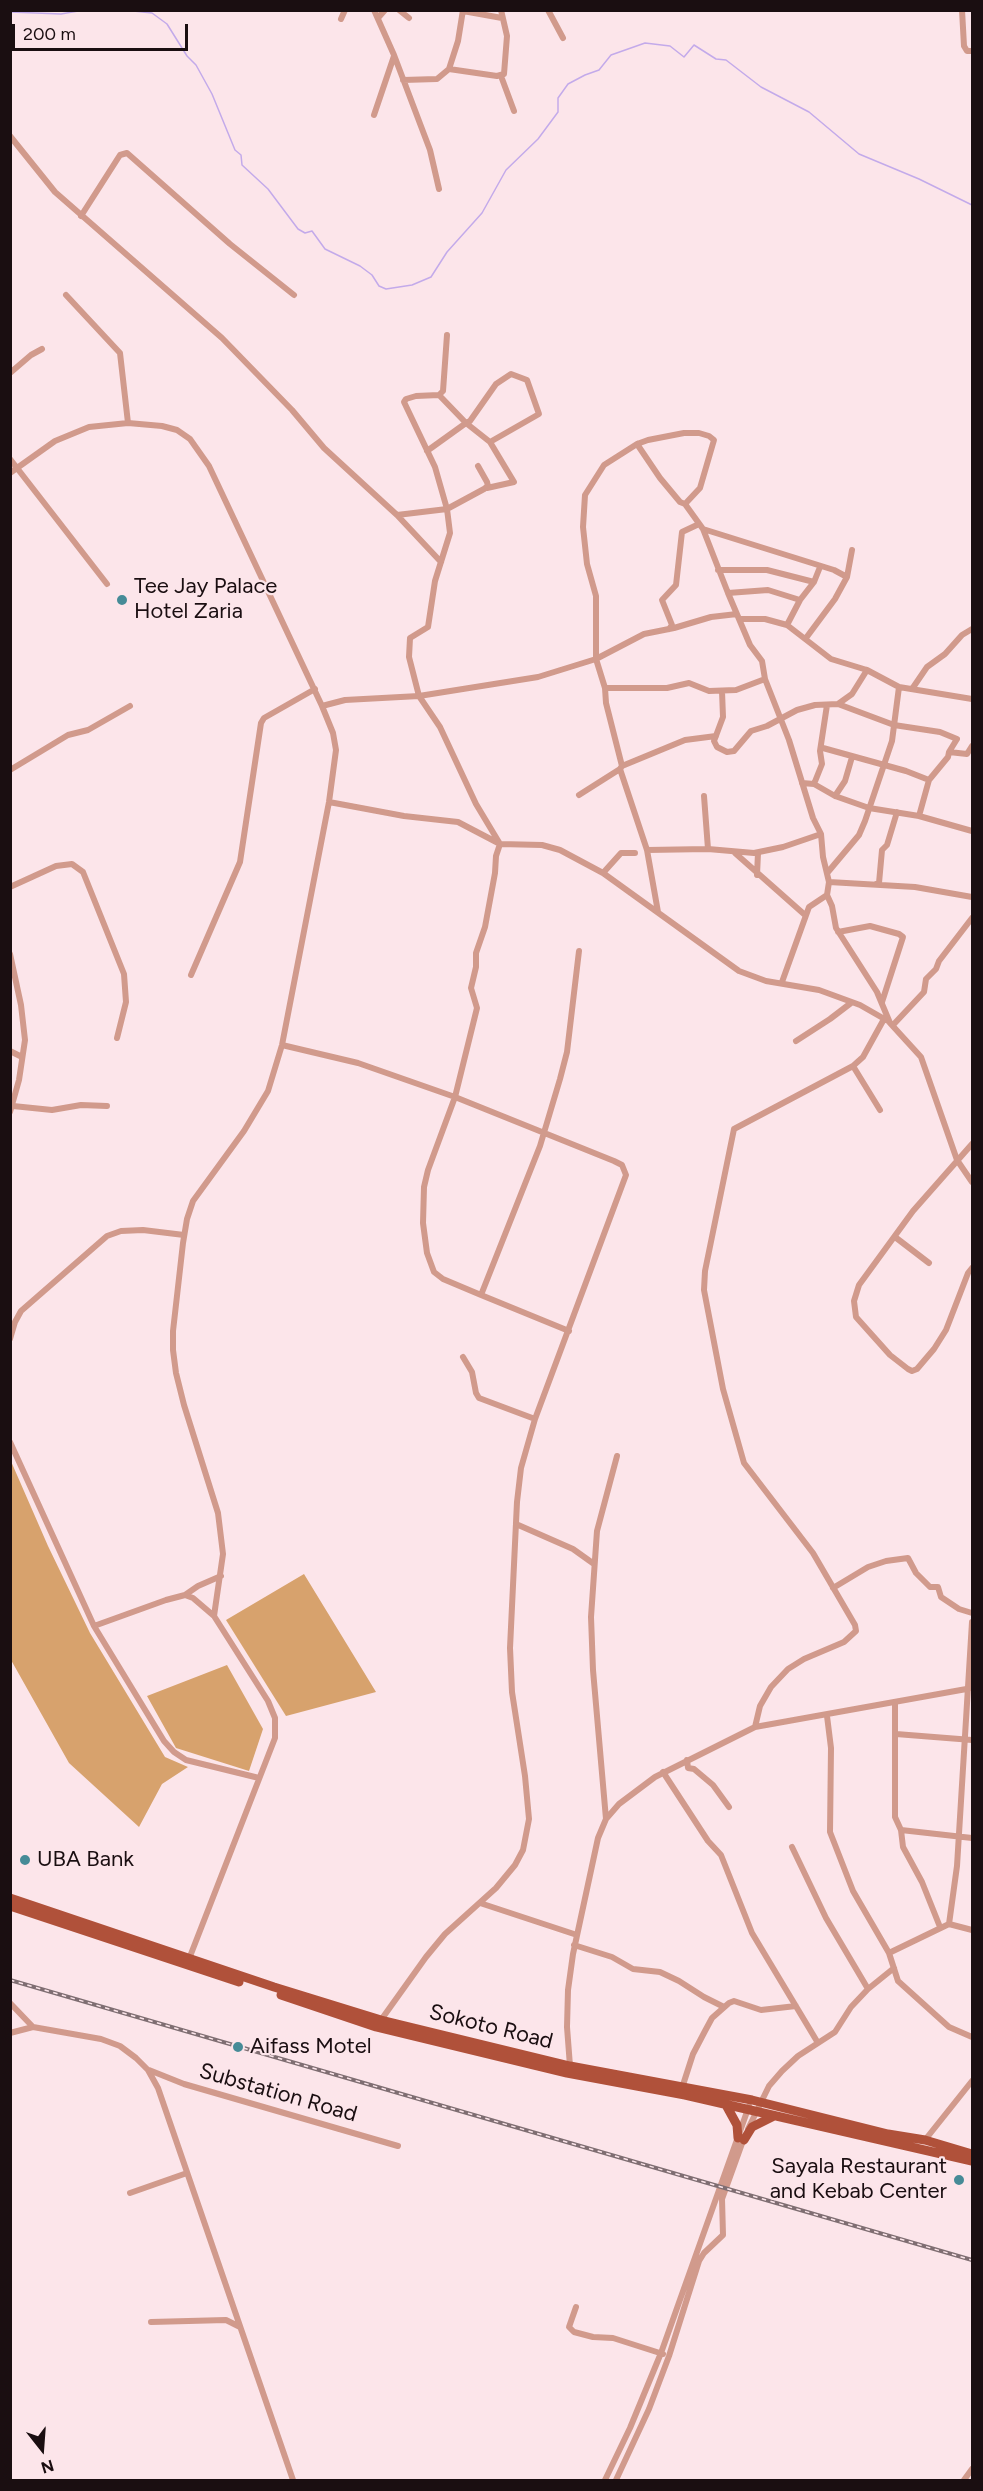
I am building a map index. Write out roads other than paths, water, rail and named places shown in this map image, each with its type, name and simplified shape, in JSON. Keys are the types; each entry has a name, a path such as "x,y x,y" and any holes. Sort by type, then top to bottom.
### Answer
{"main road":[{"name":"Sokoto Road","path":"10,1898 376,2027 567,2073 650,2087 972,2161"},
{"name":"Sokoto Road","path":"10,1906 96,1930 381,2020 570,2066 756,2101 888,2134 925,2140 972,2154"},
{"path":"726,2105 737,2125 741,2139"},
{"path":"741,2139 752,2127 774,2116"}],"street":[{"path":"341,19 345,10"},
{"path":"374,10 394,55 430,150 439,189"},
{"path":"378,18 384,10"},
{"path":"399,10 409,18"},
{"path":"548,10 562,38"},
{"path":"962,10 964,46 967,51 972,51"},
{"path":"403,80 437,79 449,69 459,41 463,11 501,14 507,36 504,74 501,76"},
{"path":"374,115 394,55"},
{"path":"449,69 501,76"},
{"path":"501,76 514,111"},
{"path":"10,136 55,192 222,338 292,410 324,448 397,514 441,562"},
{"path":"81,216 120,155 127,153 230,244 294,295"},
{"path":"66,295 120,353 128,423"},
{"path":"439,395 443,390 447,335"},
{"path":"10,373 30,355 42,349"},
{"path":"427,451 470,421 502,378 511,374 527,380 539,414 490,442"},
{"path":"397,514 447,510 487,488 514,482 490,442 466,423 439,395 416,396 404,402 435,467 447,510 450,533 432,597 428,627 410,638 409,657 419,696 440,727 476,804 500,844 496,856 485,927 476,953 476,967 471,988 477,1008 455,1097 431,1156 424,1187 423,1222 427,1253 434,1272 442,1279 569,1331"},
{"path":"10,473 55,441 89,427 128,423 171,428 196,445 209,466 315,689 333,733 336,750 329,802 282,1045 268,1091 244,1131 193,1201 184,1235 172,1330 173,1350 184,1405 218,1513 223,1554 214,1616"},
{"path":"658,912 647,850 621,767 606,703 605,688 596,659 596,596 587,564 583,527 585,495 604,465 636,444 662,436 699,433 713,438 700,488 685,504"},
{"path":"636,444 660,478 680,502 685,504 701,526 750,645 762,661 765,678 821,834 823,857 829,882 827,895 838,932 882,1003 889,1022"},
{"path":"10,459 107,584"},
{"path":"478,466 487,482 487,488"},
{"path":"669,629 672,625 662,600 676,585 682,532 701,526 834,570 847,577"},
{"path":"806,639 835,599 847,577 852,550"},
{"path":"787,625 800,600 814,582 820,567"},
{"path":"718,570 767,570 814,582"},
{"path":"728,593 768,590 800,600"},
{"path":"322,705 345,700 419,696 538,677 568,670 596,659 636,636 711,617 765,619 787,625 831,659 867,670 899,687 972,699"},
{"path":"912,689 927,667 972,629"},
{"path":"838,704 852,694 867,670"},
{"path":"605,688 667,688 689,683 703,690 722,691 740,689 765,678"},
{"path":"828,872 859,835 884,765 894,725 899,687"},
{"path":"191,975 240,862 261,723 264,718 315,689"},
{"path":"722,691 723,717 714,741 717,747 726,752 732,752 751,731 767,726 808,706 838,704 894,725 940,732 957,739 948,757 929,780 919,816"},
{"path":"814,784 822,764 820,751 827,705"},
{"path":"10,770 68,735 88,730 130,706"},
{"path":"579,795 621,767 685,740 716,736"},
{"path":"949,752 967,754 972,746"},
{"path":"822,748 929,780"},
{"path":"836,796 845,781 852,757"},
{"path":"802,783 814,784 836,796 869,808 919,816 972,831"},
{"path":"704,796 708,849"},
{"path":"329,802 404,816 458,822 500,844 552,847 603,873 739,971 766,981 819,990 860,1005 889,1022 921,1057 957,1160 972,1182"},
{"path":"876,884 879,883 882,850 887,845 897,812"},
{"path":"647,850 708,849 734,853 758,853 821,834"},
{"path":"603,873 621,853 635,853"},
{"path":"734,853 805,915"},
{"path":"757,875 758,853"},
{"path":"10,887 56,866 72,864 83,872 124,974 126,1002 117,1038"},
{"path":"829,882 953,892 972,897"},
{"path":"782,982 805,915 814,901 827,895"},
{"path":"755,1727 760,1706 771,1688 788,1669 804,1659 844,1642 854,1635 855,1625 813,1553 744,1463 723,1389 704,1280 734,1129 853,1066 863,1058 889,1022 924,992 926,978 936,969 972,918"},
{"path":"838,932 870,927 899,934 903,938 882,1003"},
{"path":"481,1295 544,1133 567,1052 579,951"},
{"path":"10,954 21,1005 25,1040 12,1109 52,1110 81,1105 107,1106"},
{"path":"796,1041 851,1003"},
{"path":"282,1045 358,1063 455,1097 614,1161 622,1165 626,1175 535,1419 521,1468 510,1648 512,1692 525,1776 528,1833 524,1850 496,1888 445,1934 381,2020"},
{"path":"10,1051 22,1057"},
{"path":"853,1066 880,1110"},
{"path":"972,1144 895,1237 860,1285 854,1311 856,1317 890,1355 912,1371 917,1369 946,1330 972,1268"},
{"path":"10,1339 21,1311 107,1236 121,1231 143,1230 184,1235"},
{"path":"895,1237 929,1263"},
{"path":"463,1357 472,1372 479,1398 535,1419"},
{"path":"10,1442 94,1626 164,1741 186,1760 259,1778"},
{"path":"606,1819 593,1670 591,1617 597,1531 617,1456"},
{"path":"516,1524 573,1550 594,1564"},
{"path":"833,1588 868,1568 886,1561 908,1558 916,1573 930,1587 938,1587 941,1597 958,1609 972,1613"},
{"path":"94,1626 185,1595 198,1586 221,1576"},
{"path":"185,1595 200,1602 214,1616 268,1701 275,1718 275,1738 189,1959"},
{"path":"949,1924 959,1834 964,1739 970,1688 972,1622"},
{"path":"570,2066 567,2026 568,1990 574,1945 598,1838 606,1819 631,1793 663,1772 755,1727 827,1716 970,1688"},
{"path":"895,1702 895,1816 901,1830 903,1847 922,1882 940,1927"},
{"path":"827,1716 831,1748 830,1832 853,1891 889,1953 898,1982 949,2027 972,2037"},
{"path":"896,1734 972,1740"},
{"path":"687,1760 688,1768 694,1769 713,1785 729,1807"},
{"path":"663,1772 708,1841 721,1855 752,1933 818,2043"},
{"path":"901,1830 959,1834 972,1838"},
{"path":"792,1847 826,1918 868,1989"},
{"path":"480,1903 577,1935"},
{"path":"889,1953 949,1924 972,1930"},
{"path":"574,1945 612,1957 633,1969 660,1972 679,1980 724,2007"},
{"path":"605,2481 661,2353 756,2101 798,2056 835,2032 851,2007 868,1989 894,1968"},
{"path":"682,2088 693,2054 712,2018 724,2007 734,2001 761,2010 796,2006"},
{"path":"10,2003 33,2027"},
{"path":"10,2033 33,2027 100,2039 120,2046 148,2070 158,2088 293,2481"},
{"name":"Substation Road","path":"148,2070 184,2084 398,2146"},
{"path":"925,2140 972,2081"},
{"path":"616,2481 645,2418 669,2356 699,2261 723,2235 722,2199 741,2139"},
{"path":"130,2193 187,2173"},
{"path":"226,2320 234,2307"},
{"path":"576,2307 569,2327 572,2331 592,2337 613,2338 669,2356"},
{"path":"151,2322 226,2320 240,2327"},
{"path":"964,2481 972,2471"}],"waterway":[{"path":"10,12 61,14 84,10"},
{"path":"124,10 152,13 167,24 187,56 196,65 212,94 235,150 241,155 242,165 268,189 298,229 305,233 312,231 325,249 360,266 372,275 379,286 386,289 412,285 431,277 447,252 482,213 506,170 538,139 558,112 558,98 568,84 599,70 611,55 645,43 670,46 684,57 694,45 716,59 726,60 761,87 809,112 859,154 919,179 972,205"}],"railway":[{"path":"10,1980 972,2260"}],"place":[{"name":"Tee Jay Palace Hotel Zaria","path":"122,600"},
{"name":"UBA Bank","path":"25,1860"},
{"name":"Aifass Motel","path":"238,2047"},
{"name":"Sayala Restaurant and Kebab Center","path":"959,2180"}]}
